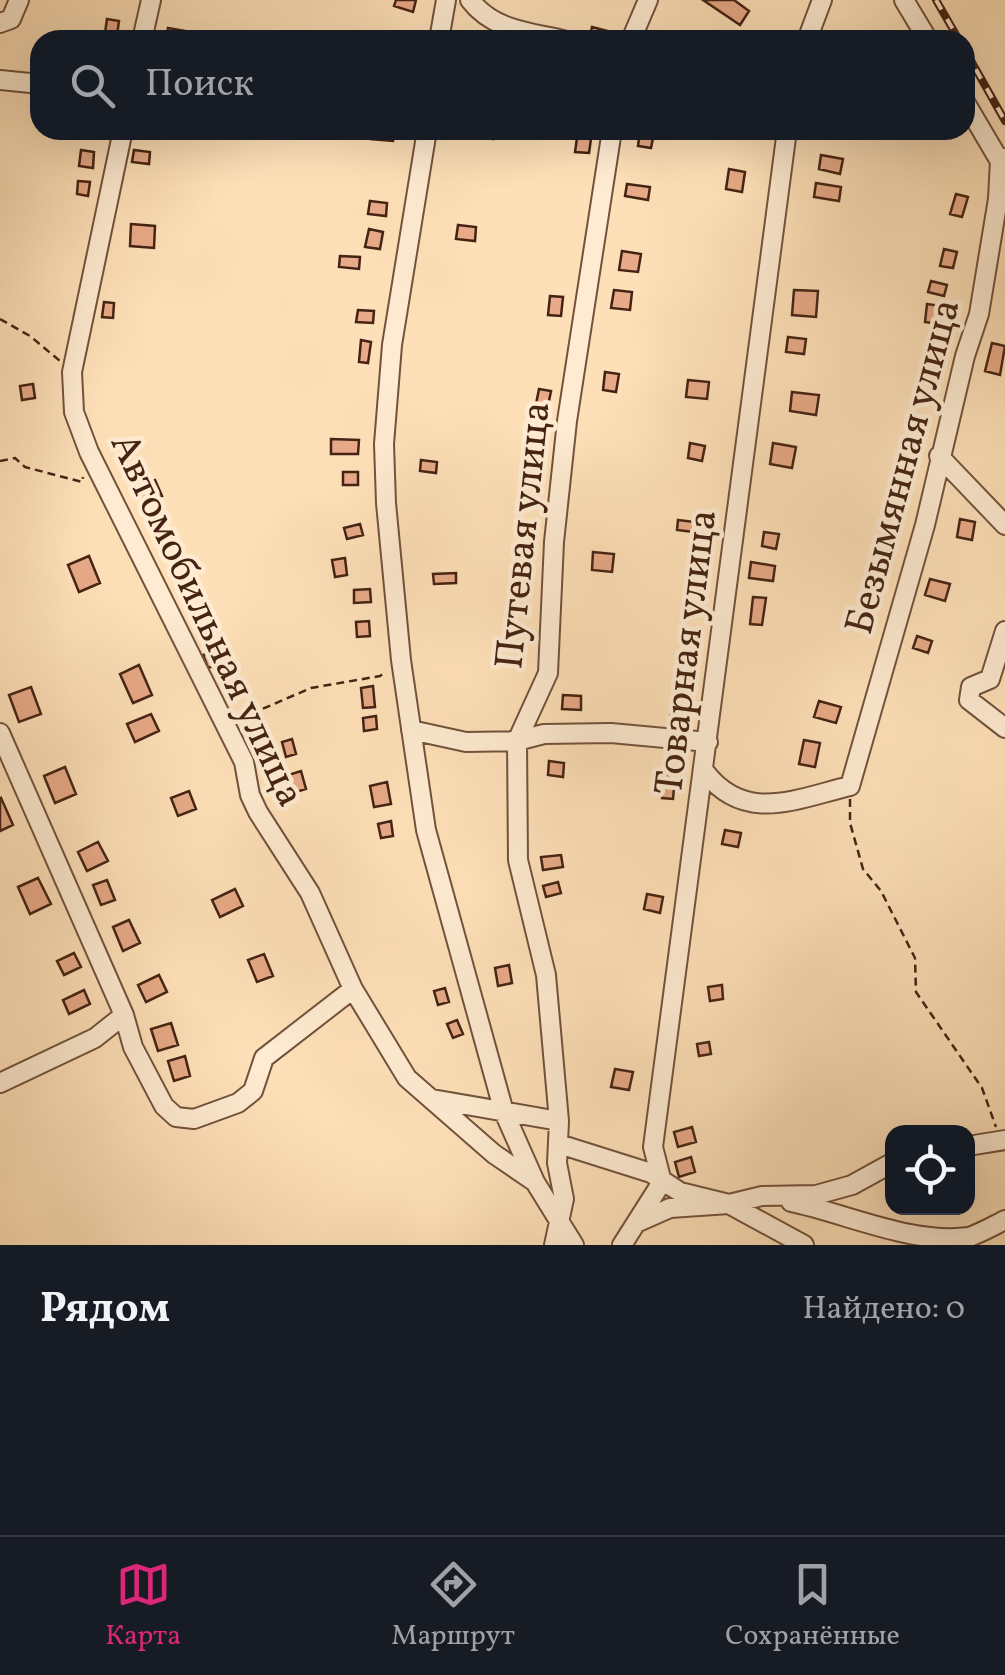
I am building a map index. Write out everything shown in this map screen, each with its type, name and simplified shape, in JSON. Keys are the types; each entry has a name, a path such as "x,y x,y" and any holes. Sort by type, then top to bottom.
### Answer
{"street":[{"path":"0,23 11,18 20,0"},
{"path":"144,30 151,0"},
{"path":"441,30 446,0"},
{"path":"470,0 488,20 521,30"},
{"path":"635,30 648,0"},
{"path":"811,30 822,0"},
{"path":"904,0 922,30"},
{"path":"0,80 30,83"},
{"path":"975,118 1003,163"},
{"name":"Автомобильная улица","path":"121,140 72,372 74,412 88,452 244,762 250,795 258,812 310,893 353,989 408,1078 494,1154 534,1182"},
{"path":"424,140 392,345 384,444 391,562 410,730 426,830 504,1112 534,1182 574,1245"},
{"name":"Путевая улица","path":"560,1221 564,1199 557,1163 558,1122 546,975 518,860 517,740 548,673 554,542 567,421 610,140"},
{"name":"Товарная улица","path":"662,1182 653,1147 785,140"},
{"name":"Безымянная улица","path":"850,786 980,314 1003,163"},
{"path":"940,456 1005,525"},
{"path":"1005,630 990,679 971,686 969,700 1005,728"},
{"path":"410,730 466,742 517,740 544,734 611,733 708,742"},
{"path":"0,733 124,1014 133,1047 164,1106 176,1118 194,1119 253,1092 264,1058 353,989"},
{"path":"704,772 718,790 744,803 770,805 850,786"},
{"path":"0,1083 95,1038 124,1014"},
{"path":"431,1099 558,1122"},
{"path":"975,1145 1003,1142"},
{"path":"559,1144 651,1174 680,1192 729,1204 804,1245"},
{"path":"636,1223 670,1208 729,1204 762,1196 816,1195 852,1185 885,1167"},
{"path":"622,1245 662,1182"},
{"path":"762,1196 808,1206 859,1226 934,1242 967,1238 1005,1220"},
{"path":"554,1245 560,1221"}],"path":[{"path":"0,319 30,336 72,372"},
{"path":"0,461 14,458 25,468 82,482 88,452"},
{"path":"222,720 236,720 311,688 380,676 401,660"},
{"path":"850,786 850,823 863,869 881,891 915,958 916,992 982,1088 1003,1142"}],"building":[{"path":"396,0 416,0 413,12 394,6"},
{"path":"703,0 734,0 749,11 740,25"},
{"path":"107,19 119,21 118,30 105,30"},
{"path":"577,140 591,140 589,153 575,152"},
{"path":"639,140 653,140 651,148 638,146"},
{"path":"81,150 94,152 93,168 79,166"},
{"path":"134,150 150,152 149,164 132,162"},
{"path":"821,155 843,159 840,174 819,169"},
{"path":"729,169 745,172 742,192 726,189"},
{"path":"78,181 90,182 88,196 77,194"},
{"path":"816,183 841,187 839,201 814,197"},
{"path":"627,184 650,187 648,200 625,196"},
{"path":"956,194 968,197 962,217 950,214"},
{"path":"370,201 387,203 386,216 368,214"},
{"path":"131,224 155,226 154,248 130,246"},
{"path":"458,225 476,227 475,241 456,239"},
{"path":"369,229 383,232 380,249 365,247"},
{"path":"944,249 957,252 953,268 940,266"},
{"path":"622,251 641,254 638,272 619,270"},
{"path":"340,256 360,257 359,269 339,267"},
{"path":"931,281 947,285 944,296 928,292"},
{"path":"614,290 632,292 630,310 611,308"},
{"path":"794,290 818,291 816,317 792,315"},
{"path":"550,296 563,297 561,316 548,315"},
{"path":"104,302 114,303 113,318 102,317"},
{"path":"927,304 941,306 939,324 925,322"},
{"path":"358,310 374,311 373,323 356,322"},
{"path":"788,337 806,339 804,354 786,352"},
{"path":"361,340 371,342 368,363 359,362"},
{"path":"992,343 1005,346 1000,375 985,371"},
{"path":"605,372 619,374 616,392 603,390"},
{"path":"688,380 709,382 707,399 686,397"},
{"path":"33,384 35,398 22,400 20,386"},
{"path":"539,389 551,391 547,411 535,409"},
{"path":"792,392 819,395 816,415 790,411"},
{"path":"525,432 542,434 541,446 524,444"},
{"path":"331,439 359,440 358,454 331,454"},
{"path":"690,443 705,446 702,461 688,458"},
{"path":"773,443 796,447 792,468 770,464"},
{"path":"421,460 437,462 436,473 420,471"},
{"path":"343,472 358,472 358,485 343,485"},
{"path":"155,480 162,496 143,503 137,487"},
{"path":"960,519 975,522 972,540 957,537"},
{"path":"678,520 695,522 694,532 677,530"},
{"path":"360,524 363,535 347,539 344,528"},
{"path":"764,532 779,534 776,549 762,546"},
{"path":"593,552 614,554 612,572 592,570"},
{"path":"89,556 100,583 79,592 68,565"},
{"path":"345,558 347,575 335,577 332,560"},
{"path":"751,562 775,566 773,581 749,578"},
{"path":"456,573 456,583 434,584 433,574"},
{"path":"930,579 950,584 945,601 925,595"},
{"path":"370,589 371,602 354,603 354,590"},
{"path":"753,597 766,598 762,625 750,624"},
{"path":"369,621 370,636 357,637 356,622"},
{"path":"917,636 932,641 928,653 913,648"},
{"path":"218,650 222,663 208,668 203,655"},
{"path":"139,665 152,695 133,703 120,674"},
{"path":"373,686 375,707 363,708 361,688"},
{"path":"31,687 41,714 19,722 9,695"},
{"path":"563,695 581,696 581,710 562,709"},
{"path":"819,701 841,707 836,723 814,717"},
{"path":"671,705 682,706 681,721 670,720"},
{"path":"151,714 159,731 135,742 127,724"},
{"path":"376,716 377,729 364,731 363,718"},
{"path":"292,739 296,754 286,757 282,742"},
{"path":"804,740 820,743 815,767 799,764"},
{"path":"549,761 564,763 563,777 548,775"},
{"path":"65,767 76,794 55,803 44,776"},
{"path":"301,771 306,789 293,793 288,775"},
{"path":"664,776 675,776 673,799 662,798"},
{"path":"387,782 391,804 374,807 370,786"},
{"path":"189,791 196,809 178,816 171,798"},
{"path":"0,799 13,825 0,831"},
{"path":"391,821 393,836 381,838 378,824"},
{"path":"725,830 741,833 738,847 722,844"},
{"path":"98,842 108,861 87,871 78,852"},
{"path":"561,855 563,867 543,870 541,857"},
{"path":"38,878 51,904 30,914 18,887"},
{"path":"107,880 115,900 101,905 93,885"},
{"path":"558,882 561,893 546,897 543,886"},
{"path":"235,889 243,906 220,917 212,900"},
{"path":"647,894 663,897 660,913 644,909"},
{"path":"129,920 140,943 123,951 113,927"},
{"path":"74,953 81,967 64,975 57,961"},
{"path":"264,954 273,976 257,982 248,960"},
{"path":"509,965 512,983 498,986 495,968"},
{"path":"159,975 167,992 146,1002 138,985"},
{"path":"722,985 723,999 710,1001 708,987"},
{"path":"445,988 449,1002 438,1005 434,991"},
{"path":"84,990 90,1004 69,1014 63,1000"},
{"path":"457,1020 463,1034 453,1038 447,1024"},
{"path":"171,1023 178,1045 158,1051 151,1029"},
{"path":"709,1042 711,1054 699,1056 697,1044"},
{"path":"185,1056 190,1076 174,1081 168,1061"},
{"path":"615,1069 633,1072 629,1090 611,1087"},
{"path":"692,1127 696,1142 678,1147 674,1132"},
{"path":"691,1157 695,1172 679,1177 675,1162"}],"railway":[{"path":"936,0 953,30"},
{"path":"975,68 1005,121"}]}
